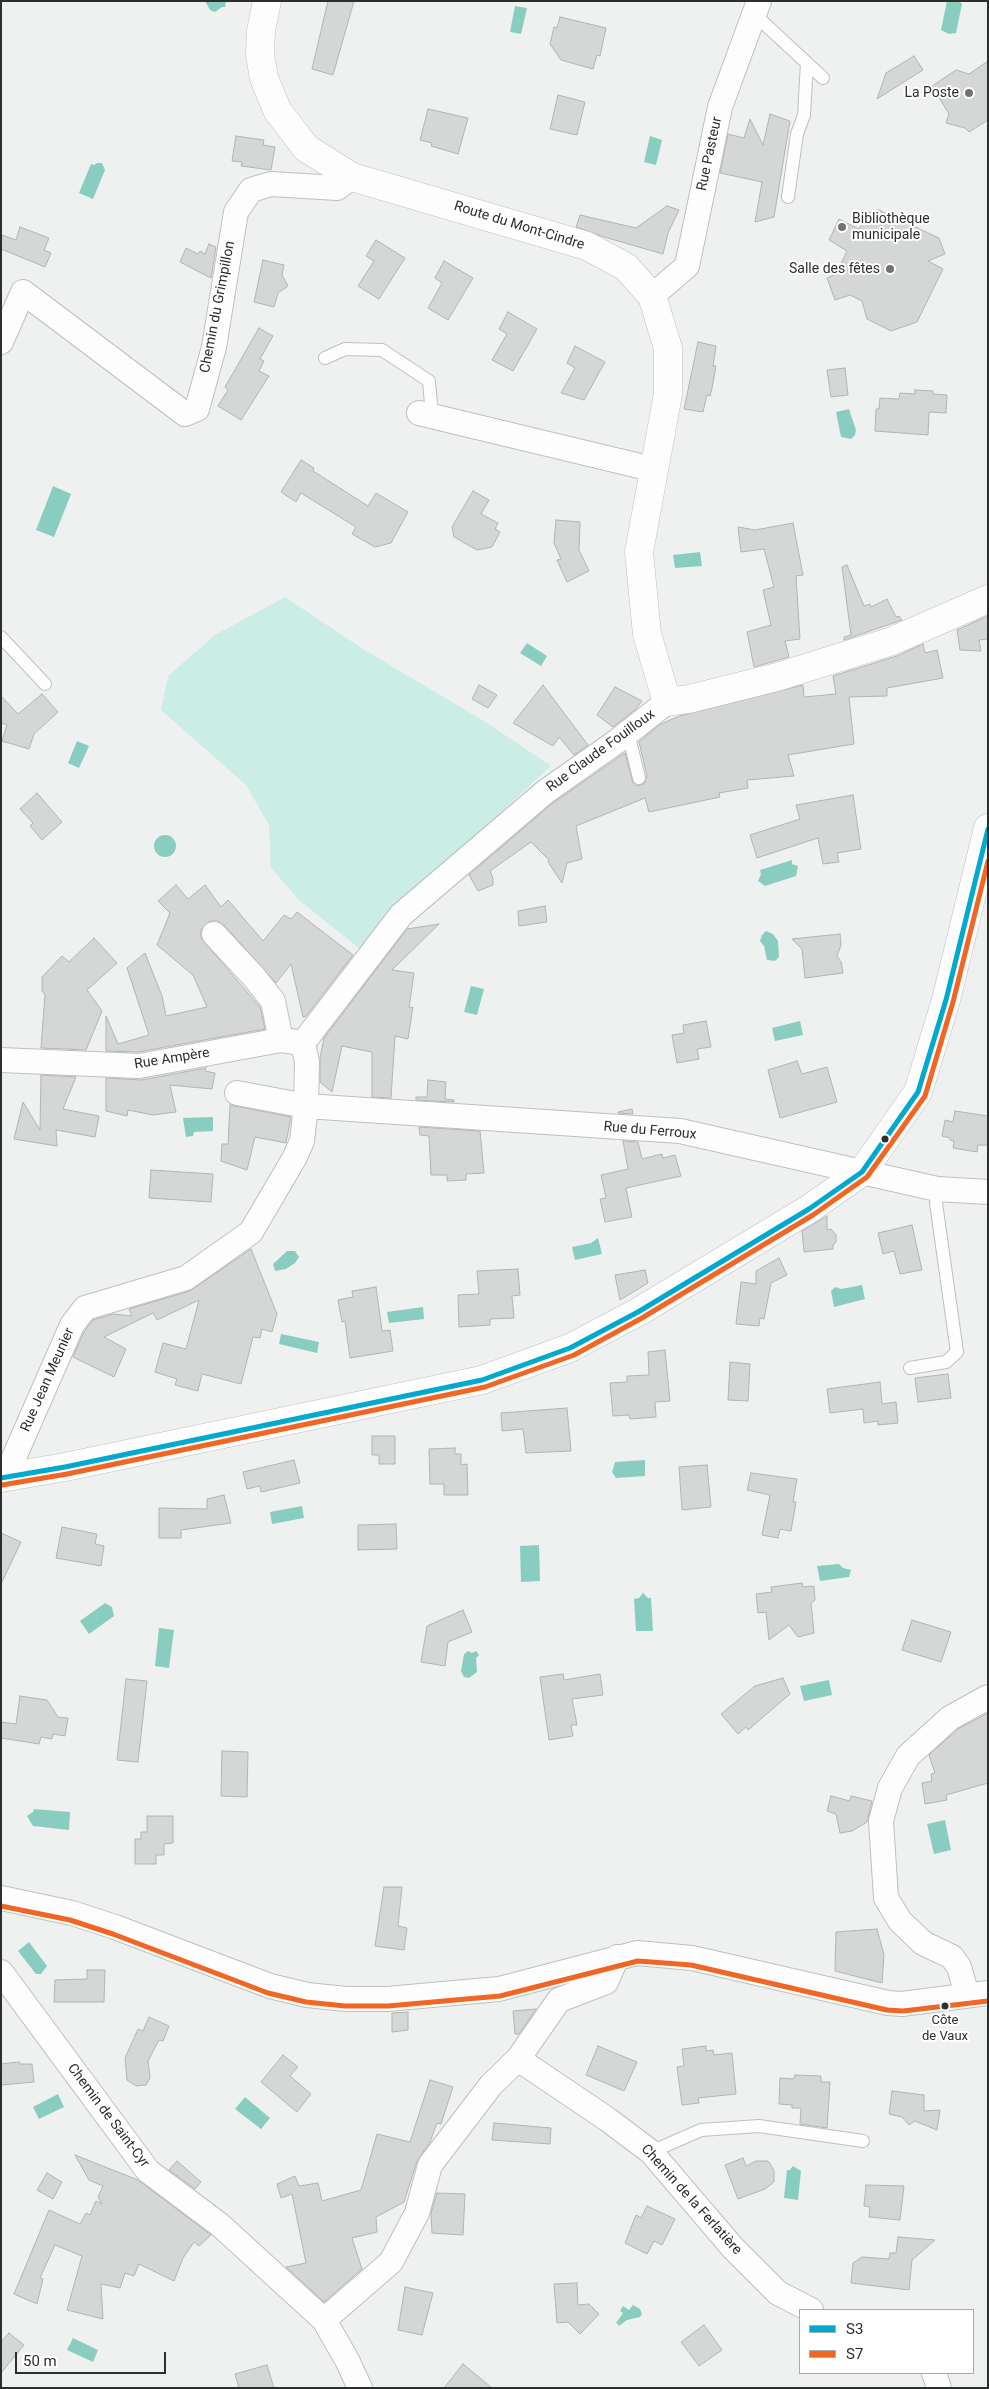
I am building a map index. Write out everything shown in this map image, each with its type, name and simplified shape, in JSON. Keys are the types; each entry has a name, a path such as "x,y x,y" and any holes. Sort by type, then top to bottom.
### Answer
{"street":[{"name":"Route du Mont-Cindre","path":"267,1 261,31 260,55 264,78 277,110 306,148 352,177 587,246 626,267 652,296 668,348 668,394 652,469 638,552 647,634 667,702"},
{"name":"Rue Pasteur","path":"652,296 687,266 720,107 756,8"},
{"name":"Chemin du Grimpillon","path":"1,342 23,292 185,414 196,409 214,347 236,212 251,190 271,184 337,188 352,177"},
{"path":"426,415 652,469"},
{"name":"Rue Claude Fouilloux","path":"292,1042 401,915 545,792 625,735 667,702 689,699 777,677 884,644 988,599"},
{"path":"3,1478 65,1468 482,1380 570,1348 638,1312 809,1209 862,1172 918,1092 946,1000 988,828"},
{"name":"Rue Jean Meunier","path":"3,1478 72,1325 84,1308 186,1278 251,1232 296,1157 302,1141 306,1106 307,1062 292,1042 273,1001 254,977 214,934"},
{"name":"Rue Ampère","path":"1,1060 139,1066 292,1042"},
{"name":"Rue du Ferroux","path":"237,1093 306,1106 680,1131 937,1189 988,1192"},
{"path":"981,1997 952,1957 922,1943 900,1921 886,1898 881,1821 890,1788 908,1756 950,1718 988,1697"},
{"path":"1,1898 72,1914 115,1927 270,1986 307,1995 346,1999 387,1999 499,1989 637,1953 692,1958 888,2003 902,2004 981,1997"},
{"path":"360,2388 347,2360 324,2320 391,2262 417,2213 430,2165 491,2085 518,2059 559,2000 606,1982 617,1957"},
{"name":"Chemin de Saint-Cyr","path":"1,1972 148,2171 220,2225 324,2320"},
{"name":"Chemin de la Ferlatière","path":"518,2059 607,2119 651,2152 733,2248 778,2293 809,2309"},
{"path":"934,2374 939,2388"}],"lane":[{"path":"756,8 806,63 823,78"},
{"path":"788,197 797,134 804,115 806,63"},
{"path":"325,358 345,349 382,350 429,381 426,415"},
{"path":"1,637 45,684"},
{"path":"625,735 630,741 639,778"},
{"path":"910,1368 946,1362 957,1352 936,1203 937,1189"},
{"path":"651,2152 701,2130 759,2126 863,2141"}],"shaded area":[{"path":"205,1 226,1 225,7 215,12 210,10"},
{"path":"947,1 959,1 962,4 956,33 949,34 941,30"},
{"path":"515,6 527,8 521,34 510,32"},
{"path":"650,136 662,140 656,165 644,162"},
{"path":"102,163 105,170 93,199 79,193 91,164"},
{"path":"849,409 856,430 855,435 851,439 841,437 836,412"},
{"path":"53,486 71,494 54,537 36,530"},
{"path":"700,552 702,566 675,568 673,555"},
{"path":"285,597 363,649 487,723 551,766 430,878 365,953 300,901 271,868 269,825 246,785 161,710 168,676 215,635"},
{"path":"527,643 547,656 541,666 520,653"},
{"path":"77,741 89,746 79,768 68,763"},
{"path":"165,835 173,838 176,846 173,854 165,857 157,854 154,846 157,838"},
{"path":"792,860 792,864 798,866 796,876 765,886 758,881 761,874 760,870"},
{"path":"766,931 773,934 778,941 779,957 775,961 767,960 764,946 760,941"},
{"path":"471,986 484,989 477,1015 464,1012"},
{"path":"800,1021 803,1035 775,1041 772,1028"},
{"path":"213,1117 213,1131 194,1132 193,1136 186,1137 183,1118"},
{"path":"598,1238 602,1254 575,1260 572,1247 591,1243"},
{"path":"287,1251 295,1251 299,1257 295,1263 286,1269 275,1271 273,1264"},
{"path":"862,1285 865,1299 834,1307 831,1291 835,1287 841,1289"},
{"path":"423,1307 424,1319 389,1323 387,1312"},
{"path":"281,1334 319,1342 317,1353 279,1344"},
{"path":"645,1460 645,1476 616,1478 612,1472 615,1462"},
{"path":"302,1506 304,1518 272,1524 270,1512"},
{"path":"539,1545 540,1581 521,1582 520,1546"},
{"path":"839,1564 843,1568 851,1570 849,1577 820,1581 817,1566"},
{"path":"643,1593 648,1598 651,1598 653,1631 636,1631 634,1599 639,1598"},
{"path":"105,1603 112,1607 114,1616 89,1634 80,1621"},
{"path":"159,1628 174,1630 169,1668 155,1666"},
{"path":"468,1651 472,1653 476,1651 479,1655 476,1658 477,1672 469,1678 464,1677 461,1671 464,1654"},
{"path":"829,1680 832,1695 804,1701 800,1686"},
{"path":"34,1809 70,1812 69,1830 33,1826 27,1816"},
{"path":"945,1820 951,1850 934,1854 927,1824"},
{"path":"29,1942 47,1966 41,1974 36,1974 18,1951"},
{"path":"58,2094 64,2107 39,2119 33,2107"},
{"path":"245,2097 270,2118 261,2129 235,2109"},
{"path":"793,2166 801,2171 798,2200 784,2198 787,2170 790,2170"},
{"path":"633,2305 640,2309 642,2314 640,2317 627,2320 619,2326 615,2321 617,2322 623,2313 620,2311 623,2306 629,2310"},
{"path":"73,2338 98,2350 93,2362 67,2350"}],"building":[{"path":"328,1 354,1 333,75 312,69"},
{"path":"560,17 606,28 600,56 597,55 593,69 561,60 550,44 554,27 557,28"},
{"path":"914,56 923,70 877,99 886,73"},
{"path":"988,61 988,120 969,132 965,128 946,123 949,114 932,86 956,70 969,74"},
{"path":"558,95 585,102 577,135 550,129"},
{"path":"428,109 468,118 458,154 431,146 432,143 420,140"},
{"path":"770,114 790,121 774,217 755,222 762,182 720,173 728,134 744,138 750,119 763,145"},
{"path":"236,136 264,140 263,145 275,147 271,170 241,166 242,162 232,161"},
{"path":"667,206 679,210 668,233 663,254 576,227 580,215 636,228"},
{"name":"Salle des fêtes","path":"879,210 939,238 945,254 928,261 943,269 917,322 891,331 867,319 862,301 850,295 835,300 827,278 836,274 847,251 829,240 839,219 859,229 868,213"},
{"path":"20,227 49,238 44,250 51,253 45,267 1,249 2,235 16,240"},
{"path":"376,240 405,258 379,299 358,286 374,261 366,256"},
{"path":"209,244 216,247 211,278 180,262 186,248 198,254 200,251 205,254"},
{"path":"263,260 284,265 282,275 288,286 278,293 274,307 254,302"},
{"path":"444,261 473,278 448,320 428,308 442,283 435,278"},
{"path":"508,312 537,329 513,371 492,360 507,334 499,329"},
{"path":"259,328 273,336 260,359 264,361 259,371 269,376 241,420 218,406 228,390 225,387"},
{"path":"698,342 716,346 713,366 716,366 712,388 710,396 707,395 703,412 684,409"},
{"path":"575,346 605,362 584,400 561,393 575,368 567,363"},
{"path":"845,368 848,395 831,397 827,370"},
{"path":"915,390 933,391 933,394 947,395 946,413 929,412 928,435 875,431 876,409 879,409 880,398 899,399 900,393 915,394"},
{"path":"301,460 314,468 313,471 368,506 376,493 408,512 391,543 375,547 352,534 356,527 301,493 296,502 281,492"},
{"path":"473,491 489,500 481,514 498,523 495,529 500,532 492,547 477,550 454,537 452,527"},
{"path":"556,520 580,522 579,550 589,571 567,582 557,560 561,559 554,543"},
{"path":"793,523 803,575 796,576 800,639 785,641 789,657 754,667 747,632 771,625 763,590 774,587 764,549 741,552 738,527 755,530"},
{"path":"847,565 864,606 870,604 871,607 887,599 896,617 899,616 902,620 844,640 844,637 851,635 842,567"},
{"path":"988,616 988,639 979,640 981,651 960,650 957,630"},
{"path":"923,644 925,653 937,650 943,678 887,688 887,696 849,697 854,744 788,755 794,776 747,780 748,788 719,793 720,797 649,812 645,798 576,826 582,859 567,863 562,883 548,862 549,860 531,842 490,871 493,885 478,891 469,875 553,803 625,753 633,783 637,786 644,784 647,776 639,742 659,725 679,716 803,685 804,697 836,694 833,676 897,656"},
{"path":"479,685 497,695 488,708 472,699"},
{"path":"543,685 588,745 574,755 559,737 553,746 513,723"},
{"path":"615,687 642,701 636,709 613,727 597,715"},
{"path":"42,694 58,712 34,734 29,749 2,741 7,725 1,723 1,696 18,714"},
{"path":"37,793 62,822 42,840 30,826 33,823 20,809"},
{"path":"853,795 861,849 837,853 839,862 823,864 818,838 757,858 750,835 800,819 796,805"},
{"path":"176,885 188,899 205,885 221,907 228,900 263,941 284,915 291,919 297,912 353,955 306,1016 303,1017 291,964 276,983 224,925 218,921 210,921 201,930 201,938 260,1007 265,1029 138,1052 106,1051 106,1016 118,1044 149,1035 127,968 145,953 162,996 166,1016 207,1007 193,975 157,945 170,913 158,901"},
{"path":"545,906 547,922 519,926 518,911"},
{"path":"439,924 392,970 414,973 409,1008 413,1007 408,1039 395,1036 391,1098 372,1097 372,1052 342,1046 332,1092 320,1082 320,1058 324,1038 407,929"},
{"path":"840,934 841,945 837,956 841,962 843,973 805,978 802,949 792,939"},
{"path":"94,938 117,963 87,990 102,1011 86,1050 41,1048 45,994 42,991 42,977 62,956 69,962"},
{"path":"706,1021 711,1047 697,1049 699,1059 677,1063 672,1035 684,1033 683,1025"},
{"path":"797,1061 802,1074 827,1067 837,1102 780,1118 768,1070"},
{"path":"206,1068 205,1071 215,1073 212,1089 170,1085 176,1112 153,1115 128,1110 127,1116 106,1111 106,1078 141,1080"},
{"path":"41,1075 76,1077 63,1109 99,1116 95,1137 56,1130 57,1146 14,1139 23,1102 40,1130"},
{"path":"428,1080 446,1082 445,1099 454,1100 454,1102 416,1100 416,1097 427,1097"},
{"path":"230,1105 291,1117 286,1143 255,1137 247,1170 221,1161 222,1144 228,1144"},
{"path":"632,1109 633,1114 618,1113 618,1112"},
{"path":"955,1111 988,1116 988,1145 978,1145 977,1152 953,1148 954,1141 942,1136 945,1120 953,1122"},
{"path":"419,1127 480,1131 484,1173 466,1174 466,1180 447,1181 447,1175 431,1175 429,1136 420,1135"},
{"path":"623,1141 638,1142 642,1159 662,1154 663,1158 675,1155 681,1176 626,1188 632,1217 605,1222 600,1199 606,1198 601,1175 628,1169"},
{"path":"151,1170 213,1174 211,1202 149,1198"},
{"path":"827,1216 827,1230 831,1229 836,1235 833,1249 804,1252 802,1231"},
{"path":"912,1225 922,1270 900,1274 894,1251 883,1254 878,1233"},
{"path":"251,1249 277,1314 272,1332 262,1329 260,1338 253,1337 241,1384 202,1374 198,1391 175,1385 177,1379 155,1372 163,1343 186,1349 199,1300 157,1320 153,1313 104,1337 126,1349 114,1377 73,1357 84,1332 93,1320 113,1314 132,1316 129,1309 190,1291"},
{"path":"779,1258 787,1275 771,1283 764,1319 760,1318 759,1326 736,1324 741,1282 756,1284 756,1271"},
{"path":"518,1269 520,1295 512,1296 514,1318 490,1319 490,1325 459,1327 458,1295 479,1294 477,1271"},
{"path":"645,1270 648,1283 620,1300 615,1275"},
{"path":"376,1287 382,1331 390,1330 393,1351 350,1358 345,1321 342,1322 338,1300 353,1297 352,1291"},
{"path":"665,1350 670,1401 655,1402 656,1417 630,1419 629,1415 613,1416 610,1383 627,1382 627,1376 649,1375 648,1352"},
{"path":"730,1362 750,1364 748,1401 728,1400"},
{"path":"948,1374 951,1398 918,1402 915,1378"},
{"path":"880,1382 882,1404 896,1402 898,1423 878,1425 878,1421 864,1423 863,1409 830,1413 827,1389"},
{"path":"567,1408 571,1451 526,1453 523,1429 502,1431 501,1413"},
{"path":"372,1436 395,1436 395,1464 379,1464 379,1455 372,1455"},
{"path":"455,1448 455,1454 461,1454 461,1465 467,1464 468,1495 444,1495 444,1484 430,1484 429,1449"},
{"path":"294,1460 300,1483 261,1492 260,1486 247,1489 243,1472"},
{"path":"707,1465 711,1507 682,1510 679,1467"},
{"path":"751,1473 797,1479 793,1502 796,1502 791,1531 780,1529 778,1538 762,1535 770,1495 747,1490"},
{"path":"224,1495 231,1523 181,1530 181,1538 159,1538 159,1508 207,1509 207,1499"},
{"path":"396,1524 397,1549 358,1550 358,1525"},
{"path":"62,1527 97,1534 95,1544 104,1546 101,1566 56,1558"},
{"path":"1,1533 21,1542 1,1584"},
{"path":"802,1583 803,1587 814,1586 815,1600 811,1603 814,1633 798,1637 789,1625 769,1640 766,1612 758,1613 756,1594 772,1592 771,1587"},
{"path":"463,1610 472,1632 448,1642 445,1666 421,1662 427,1626"},
{"path":"912,1620 951,1632 941,1662 902,1650"},
{"path":"563,1674 564,1680 600,1674 603,1695 572,1699 577,1725 571,1725 573,1736 549,1740 540,1677"},
{"path":"783,1678 790,1694 748,1730 746,1727 738,1734 721,1714 755,1686"},
{"path":"126,1679 147,1681 138,1762 117,1760"},
{"path":"20,1696 47,1700 58,1717 68,1718 65,1736 53,1734 52,1739 41,1737 39,1744 1,1738 1,1722 16,1724"},
{"path":"988,1713 988,1783 946,1795 947,1800 925,1804 922,1783 932,1781 931,1774 935,1773 929,1755 958,1729"},
{"path":"222,1751 248,1752 247,1797 221,1796"},
{"path":"831,1796 850,1801 851,1796 872,1801 867,1822 852,1831 840,1833 836,1814 827,1811"},
{"path":"147,1816 173,1816 173,1843 164,1844 164,1855 156,1855 156,1864 135,1864 135,1839 141,1839 141,1832 147,1832"},
{"path":"384,1887 402,1887 398,1926 407,1928 404,1950 375,1946"},
{"path":"877,1929 884,1955 882,1983 835,1971 836,1932"},
{"path":"87,1970 105,1970 104,2002 54,2002 55,1980 87,1979"},
{"path":"536,2009 519,2034 515,2034 513,2011"},
{"path":"408,2012 408,2030 392,2032 392,2013"},
{"path":"149,2017 169,2026 163,2041 159,2040 148,2061 150,2078 146,2085 136,2086 127,2080 125,2058 138,2029 143,2031"},
{"path":"598,2046 637,2062 624,2091 586,2075"},
{"path":"706,2046 706,2051 713,2050 714,2055 732,2053 736,2094 698,2098 699,2103 682,2105 677,2067 684,2066 682,2049"},
{"path":"283,2055 298,2067 290,2076 311,2094 297,2112 261,2082"},
{"path":"19,2062 20,2064 32,2064 34,2082 1,2085 1,2064"},
{"path":"795,2075 821,2076 821,2082 830,2082 827,2128 800,2124 801,2108 792,2108 792,2105 779,2104 780,2078 794,2079"},
{"path":"430,2080 453,2087 441,2124 437,2123 430,2142 417,2161 404,2202 376,2217 377,2232 352,2238 362,2269 324,2302 286,2267 306,2263 292,2194 281,2198 277,2184 295,2176 299,2186 318,2183 322,2201 361,2190 377,2134 410,2142"},
{"path":"892,2091 924,2095 924,2111 940,2110 937,2130 915,2121 909,2125 902,2117 889,2114"},
{"path":"494,2123 551,2128 550,2144 492,2140"},
{"path":"75,2155 138,2180 211,2235 199,2246 194,2242 183,2258 174,2281 139,2264 134,2276 125,2273 120,2288 101,2284 103,2319 67,2310 82,2256 55,2245 40,2278 43,2279 37,2304 14,2294 49,2210 80,2224 86,2213 90,2215 96,2201 102,2204 98,2197 103,2186 89,2180"},
{"path":"743,2158 746,2166 756,2161 768,2161 774,2170 774,2182 765,2189 738,2199 725,2165"},
{"path":"177,2161 201,2182 195,2189 169,2170"},
{"path":"47,2173 62,2182 53,2199 37,2190"},
{"path":"866,2185 904,2186 900,2220 869,2217 870,2207 864,2206"},
{"path":"437,2193 465,2194 463,2235 432,2233 431,2213"},
{"path":"647,2206 675,2219 662,2245 654,2241 647,2254 625,2243 636,2215 641,2218"},
{"path":"898,2237 935,2240 912,2260 909,2290 851,2283 853,2263 862,2257 889,2259 890,2253 896,2253"},
{"path":"577,2283 578,2305 589,2304 599,2314 580,2334 568,2322 557,2323 554,2284"},
{"path":"405,2287 433,2293 422,2335 398,2330"},
{"path":"704,2325 722,2350 699,2366 681,2342"},
{"path":"9,2333 24,2345 1,2373 1,2342"},
{"path":"463,2364 492,2388 444,2388"},
{"path":"267,2365 274,2388 239,2388 235,2374"}],"transit line":[{"name":"S3","path":"1,1478 65,1467 482,1380 570,1348 638,1312 809,1209 862,1172 918,1092 946,1000 988,829"},
{"name":"S7","path":"2,1485 67,1474 485,1387 574,1355 642,1318 813,1215 867,1177 925,1096 953,1002 988,861"},
{"name":"S7","path":"1,1906 70,1920 113,1934 268,1993 306,2002 345,2006 388,2006 500,1996 638,1961 691,1965 887,2010 903,2011 988,2001"}],"place":[{"name":"La Poste","path":"969,93"},
{"name":"Bibliothèque municipale","path":"842,227"},
{"name":"Salle des fêtes","path":"890,269"},
{"name":"Côte de Vaux","path":"945,2006"}]}
